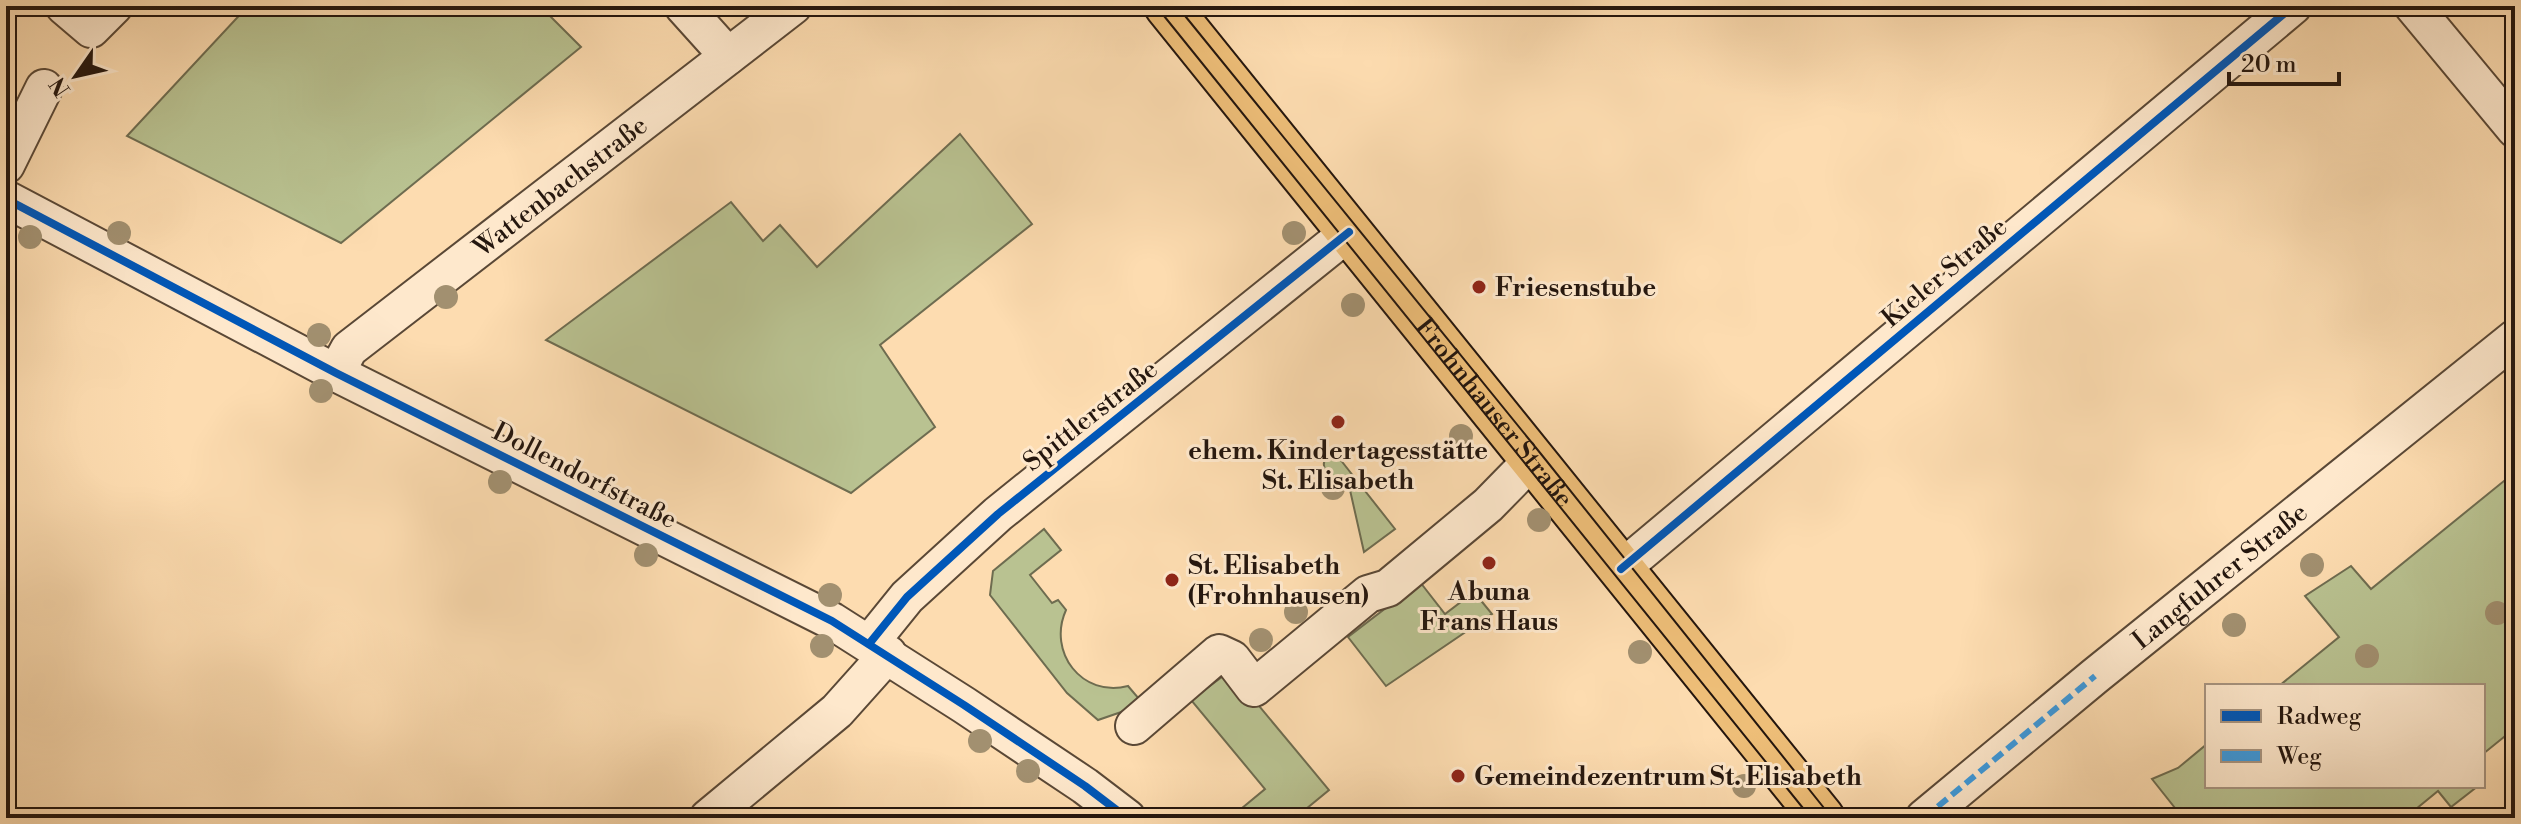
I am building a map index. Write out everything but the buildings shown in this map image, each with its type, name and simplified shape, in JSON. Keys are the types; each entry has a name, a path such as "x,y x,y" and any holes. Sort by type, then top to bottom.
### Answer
{"main road":[{"name":"Frohnhauser Straße","path":"1167,6 1822,818"}],"street":[{"path":"64,6 91,29 114,6"},
{"path":"683,6 728,56"},
{"name":"Wattenbachstraße","path":"336,373 349,349 793,6"},
{"path":"2413,6 2515,129"},
{"name":"Kieler Straße","path":"1621,569 2285,9"},
{"path":"6,165 44,88"},
{"name":"Dollendorfstraße","path":"6,199 336,373 832,621 1085,786 1127,818"},
{"name":"Spittlerstraße","path":"708,818 837,711 878,649 907,597 998,514 1349,232"},
{"name":"Langfuhrer Straße","path":"1924,818 2095,676 2515,338"},
{"path":"1134,726 1219,653 1232,659 1254,688 1368,594 1388,588 1488,505 1533,459"}],"green space":[{"path":"248,6 540,6 581,47 341,243 127,136"},
{"path":"960,134 1032,224 880,345 935,427 851,493 546,340 731,202 763,241 780,225 817,267"},
{"path":"1332,449 1395,529 1364,552 1350,490 1331,479 1324,468"},
{"path":"2515,472 2515,728 2485,752 2485,684 2281,684 2339,637 2305,596 2351,566 2371,589"},
{"path":"1044,529 1061,550 1030,575 1052,603 1058,600 1066,610 1061,626 1065,656 1083,678 1096,685 1111,688 1128,686 1140,700 1127,710 1098,720 1067,693 990,595 993,571"},
{"path":"1420,582 1445,614 1474,592 1492,614 1386,686 1348,637"},
{"path":"1230,671 1329,790 1295,818 1230,818 1265,789 1191,700"},
{"path":"2205,746 2205,788 2475,788 2451,807 2438,791 2405,818 2183,818 2152,779 2178,768"}],"tram line":[{"path":"1156,6 1811,818"},
{"path":"1177,6 1832,818"}],"marked path":[{"path":"1924,818 2095,676"}],"cycle path":[{"path":"1621,569 2293,6"},
{"path":"6,199 336,373 832,621 964,705 1127,818"},
{"path":"869,644 907,597 998,514 1349,232"}],"place":[{"name":"Friesenstube","path":"1479,287"},
{"name":"ehem. Kindertagesstätte St. Elisabeth","path":"1338,422"},
{"name":"Abuna Frans Haus","path":"1489,563"},
{"name":"St. Elisabeth (Frohnhausen)","path":"1172,580"},
{"name":"Gemeindezentrum St. Elisabeth","path":"1458,776"}]}
